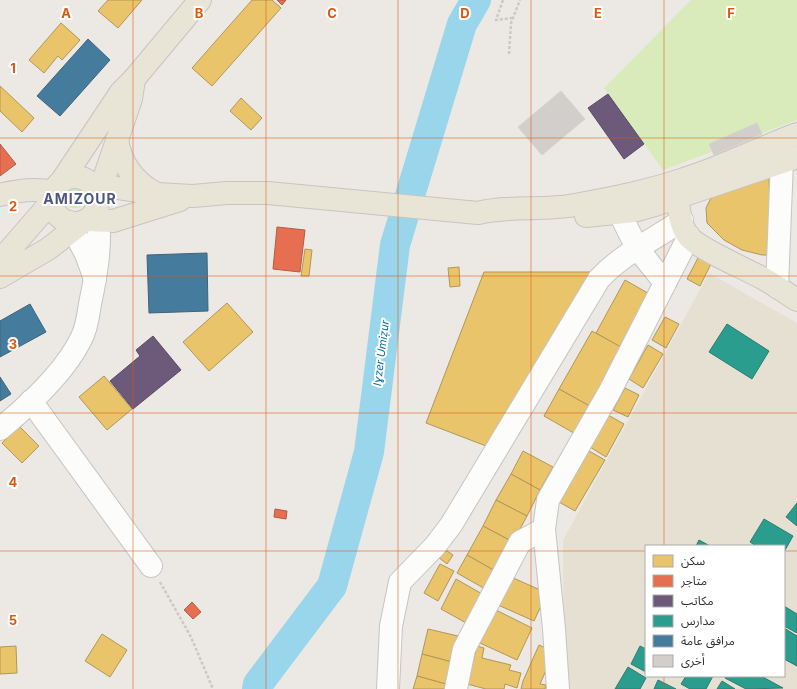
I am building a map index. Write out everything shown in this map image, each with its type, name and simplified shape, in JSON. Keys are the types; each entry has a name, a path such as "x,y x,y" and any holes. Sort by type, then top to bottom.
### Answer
{"main road":[{"path":"0,261 56,192 104,115 121,92 134,80 200,0"},
{"path":"0,277 42,253 89,210 117,140 131,99 134,80"},
{"path":"56,192 57,214 89,210 156,194 193,196 227,193 268,193 478,213 493,218 527,222 634,211 797,134"},
{"path":"117,140 119,151 129,172 141,185 156,194"},
{"path":"478,213 495,210 531,209 572,205 678,190 790,159"},
{"path":"0,195 40,189 56,192 76,177 82,178 89,210"},
{"path":"678,190 685,228 701,246 777,287 797,300"},
{"path":"89,210 113,221 124,219 193,196"}],"street":[{"path":"777,287 790,159"},
{"path":"0,429 54,379 81,340 86,328 100,243 89,210"},
{"path":"619,212 637,248 665,283"},
{"path":"388,689 391,626 400,582 435,546 451,525 599,279 612,265 637,248 685,228"},
{"path":"558,689 554,629 544,529 548,500 610,391 665,283 685,228"},
{"path":"31,401 151,566"},
{"path":"456,689 464,649 520,542 544,529"}],"path":[{"path":"503,0 496,20 513,18"},
{"path":"509,54 511,41 509,33 520,0"},
{"path":"151,566 191,636 213,689"}],"shaded area":[{"path":"709,273 797,323 797,689 564,689 563,540"}],"green space":[{"path":"691,0 797,0 797,120 663,170 604,88"},
{"path":"75,186 83,189 86,197 83,205 75,208 67,205 64,197 67,189"}],"building: سكن":[{"path":"108,0 142,0 118,28 98,11"},
{"path":"252,0 272,0 281,8 212,86 192,68"},
{"path":"61,23 80,40 62,60 58,56 44,73 29,60"},
{"path":"0,86 34,118 22,132 0,111"},
{"path":"241,98 262,118 251,130 230,111"},
{"path":"769,178 772,255 762,255 742,250 724,240 707,223 706,208 712,196 738,180"},
{"path":"305,249 312,250 309,276 301,276"},
{"path":"699,256 712,262 700,286 687,279"},
{"path":"459,267 460,286 450,287 448,268"},
{"path":"484,272 598,272 494,449 426,423"},
{"path":"625,280 653,296 624,349 596,333"},
{"path":"227,303 253,332 209,371 183,342"},
{"path":"665,317 679,324 666,348 652,340"},
{"path":"592,331 628,351 595,409 559,389"},
{"path":"648,345 663,354 643,388 629,379"},
{"path":"104,376 132,409 107,430 79,397"},
{"path":"625,388 639,395 628,417 613,410"},
{"path":"559,389 595,409 579,436 544,416"},
{"path":"608,415 624,424 606,457 590,447"},
{"path":"19,426 39,446 22,463 2,443"},
{"path":"523,451 553,467 540,490 511,474"},
{"path":"589,451 605,460 575,511 559,502"},
{"path":"511,474 540,490 527,516 496,500"},
{"path":"496,500 527,516 513,542 483,526"},
{"path":"483,526 513,542 497,572 467,555"},
{"path":"444,549 453,555 447,564 438,557"},
{"path":"467,555 497,572 487,590 457,573"},
{"path":"440,564 454,571 438,601 424,593"},
{"path":"511,577 547,593 534,621 498,605"},
{"path":"456,579 484,595 468,624 441,609"},
{"path":"496,610 532,628 517,660 480,643"},
{"path":"428,629 458,636 452,662 422,654"},
{"path":"102,634 127,650 110,677 85,661"},
{"path":"539,645 554,652 540,684 546,685 545,689 521,689 523,681"},
{"path":"16,646 17,673 0,674 0,647"},
{"path":"477,646 484,648 482,658 511,665 509,670 521,673 517,688 505,684 504,689 486,689 467,684"},
{"path":"422,654 452,662 446,684 417,676"},
{"path":"417,676 446,684 445,689 413,689"}],"building: متاجر":[{"path":"277,0 286,0 282,5"},
{"path":"0,144 16,164 0,176"},
{"path":"277,227 305,230 300,272 273,269"},
{"path":"275,509 287,511 286,519 274,517"},
{"path":"192,602 201,612 193,619 184,610"}],"building: مكاتب":[{"path":"608,94 644,144 624,159 588,108"},
{"path":"153,336 181,370 133,409 110,381 140,356 136,350"}],"building: مدارس":[{"path":"727,324 769,351 752,379 709,352"},
{"path":"797,503 797,526 786,517"},
{"path":"764,519 793,536 785,550 785,545 754,545 750,542"},
{"path":"699,540 708,545 696,545"},
{"path":"785,607 797,614 797,633 785,627"},
{"path":"785,629 797,636 797,666 785,660"},
{"path":"640,646 645,648 645,671 631,664"},
{"path":"628,667 646,678 640,689 615,689"},
{"path":"685,677 712,677 706,689 690,689 681,684"},
{"path":"763,677 783,688 746,689 725,678"},
{"path":"658,680 676,689 654,689"},
{"path":"722,681 735,689 717,689"}],"building: مرافق عامة":[{"path":"88,39 110,60 60,116 37,96"},
{"path":"207,253 208,311 149,313 147,255"},
{"path":"30,304 46,332 0,357 0,321"},
{"path":"0,377 11,394 0,401"}],"building: أخرى":[{"path":"561,91 585,119 542,155 518,127"},
{"path":"757,123 762,134 714,155 709,144"}],"waterway":[{"name":"Iɣzer Umiẓur","path":"257,689 258,684 332,586 369,452 395,245 462,24 476,0"}],"district":[{"name":"AMIZOUR","path":"80,198"}]}
